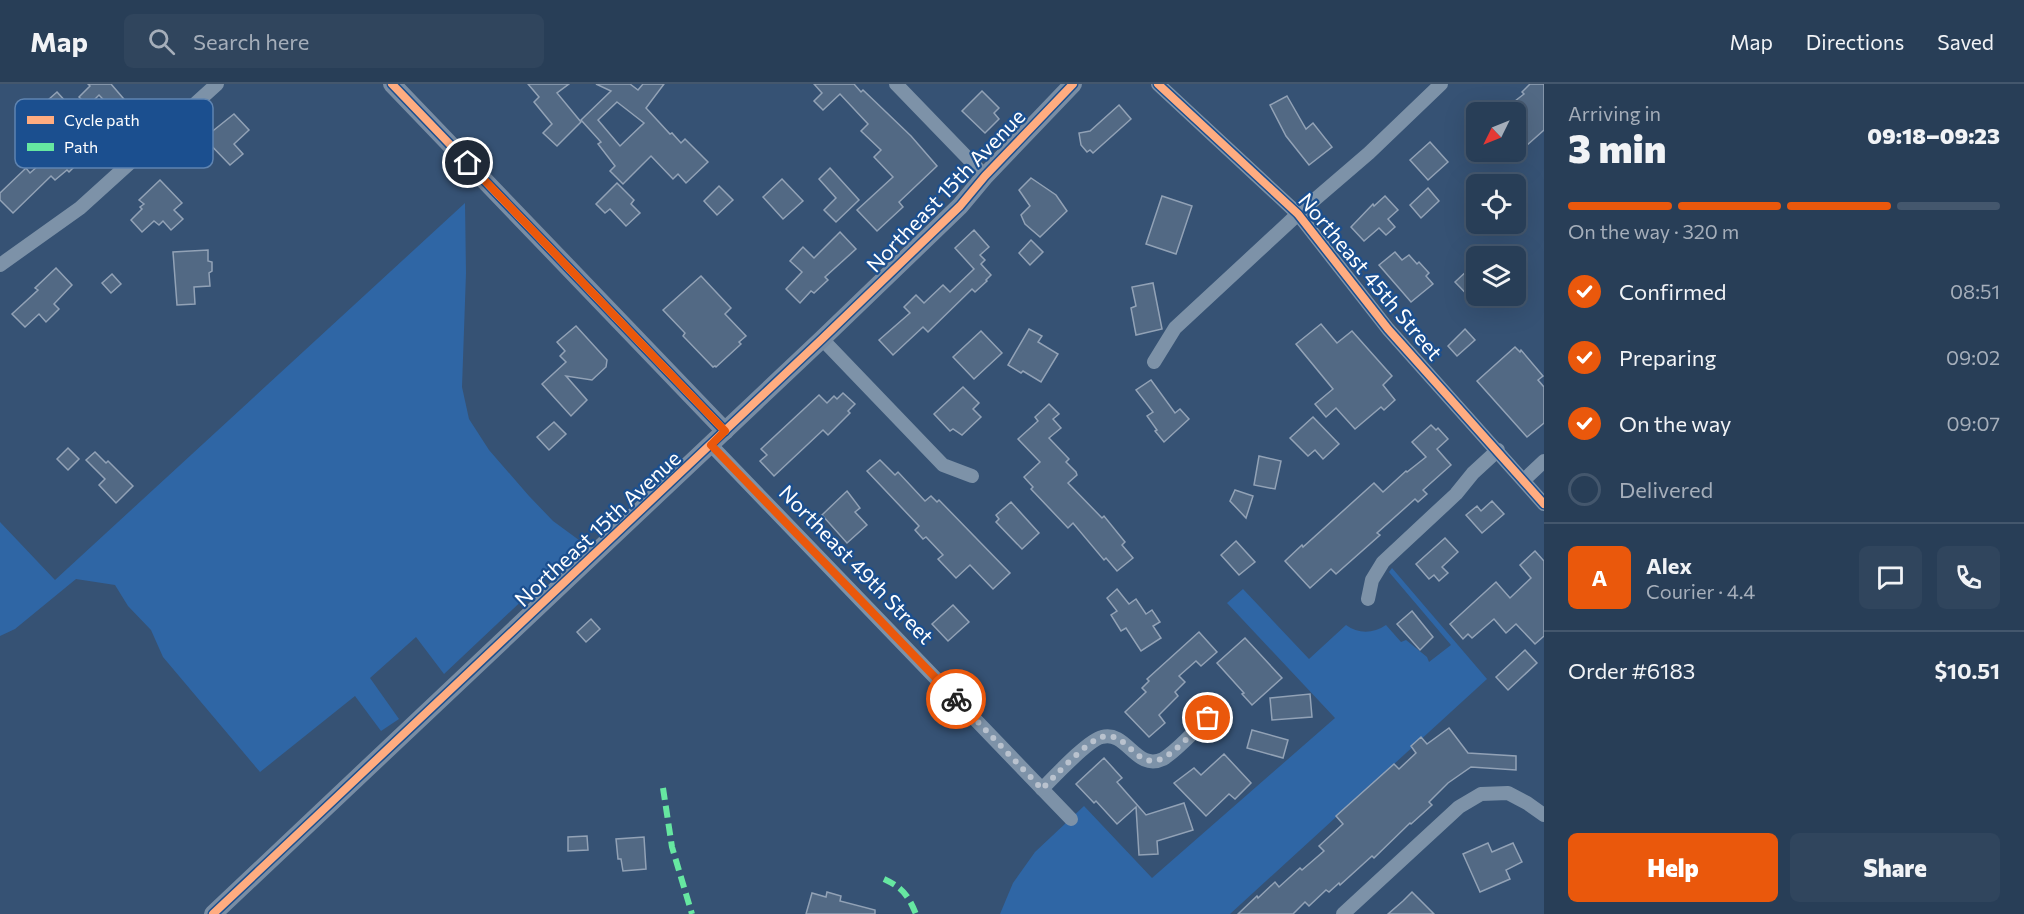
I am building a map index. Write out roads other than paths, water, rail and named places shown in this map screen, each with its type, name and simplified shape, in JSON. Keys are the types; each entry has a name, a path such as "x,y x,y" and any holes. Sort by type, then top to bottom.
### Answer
{"street":[{"path":"200,99 217,84"},
{"path":"392,84 725,431"},
{"path":"896,84 985,176"},
{"name":"Northeast 15th Avenue","path":"213,914 711,445 960,206 985,176 1073,84"},
{"name":"Northeast 45th Street","path":"1158,84 1298,214 1388,329 1544,504"},
{"path":"1154,362 1175,328 1298,214 1369,153 1441,84"},
{"path":"0,265 80,208 124,168"},
{"path":"822,339 943,465 972,476"},
{"name":"Northeast 49th Street","path":"711,445 1071,819"},
{"path":"1368,599 1372,580 1383,562 1460,490 1473,473 1498,450"},
{"path":"1524,480 1544,461"},
{"path":"1042,789 1098,738 1112,736 1118,738 1140,758 1153,762 1166,756 1208,718"},
{"path":"1343,914 1459,807 1481,794 1508,793 1544,815"}]}
